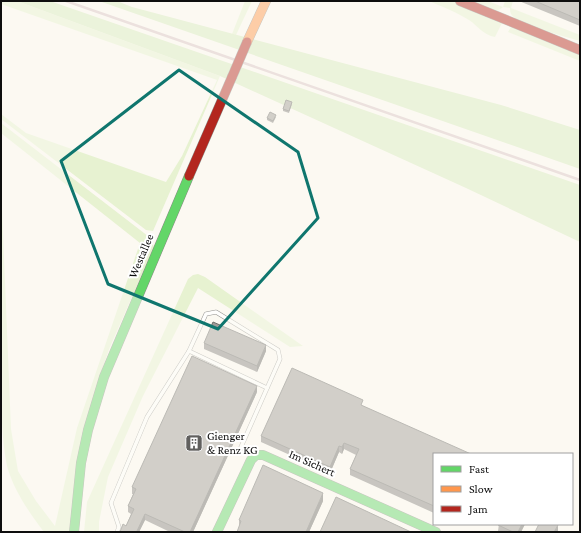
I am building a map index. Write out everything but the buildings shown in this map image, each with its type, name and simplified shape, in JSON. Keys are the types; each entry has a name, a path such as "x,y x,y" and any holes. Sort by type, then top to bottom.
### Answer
{"main road":[{"name":"Westallee","path":"74,532 81,463 88,430 104,377 163,236 266,1"},
{"path":"460,1 580,50"},
{"name":"Im Sichert","path":"256,455 263,454 436,532"},
{"path":"217,532 251,460 256,455"}],"lane":[{"path":"117,532 119,527 111,503 147,417 188,351 206,314 216,312 278,350 280,359 242,447 256,455"},
{"path":"188,351 267,388"}],"highlighted area":[{"path":"179,70 298,152 318,218 218,329 108,284 61,161"}],"green space":[{"path":"1,1 17,1 220,76 153,231 146,230 1,119 1,114 26,133 166,182 182,156 217,80 1,4"},
{"path":"17,1 50,1 580,185 580,242 466,188 220,76"},
{"path":"99,1 117,1 132,7 501,105 580,130 580,169"},
{"path":"245,1 252,1 236,35 232,34"},
{"path":"429,1 460,1 504,19 495,37 484,32 464,17"},
{"path":"470,1 488,1 503,7 496,10 491,10"},
{"path":"505,1 513,1 511,8 580,35 580,41 522,22 511,14 510,8 503,7"},
{"path":"511,27 580,54 580,61 508,32"},
{"path":"1,123 144,233 151,239 154,247 110,347 100,375 78,460 71,509 70,532 44,532 18,493 7,466 3,439 1,394 1,183 11,429 18,471 36,501 55,526 77,428 140,243 1,133"},
{"path":"198,274 205,277 303,346 290,347 198,288 143,396 108,477 99,522 99,532 84,532 87,502 188,279 193,275"}],"railway":[{"path":"66,1 580,180"}],"traffic: fast":[{"path":"74,532 81,463 88,430 104,377 189,176"},
{"path":"217,532 251,460 256,455 263,455 436,532"}],"traffic: slow":[{"path":"247,42 266,1"}],"traffic: jam":[{"path":"460,1 580,50"},
{"path":"232,77 247,42"},
{"path":"189,176 232,77"}],"place":[{"name":"Gienger & Renz KG","path":"194,443"}]}
